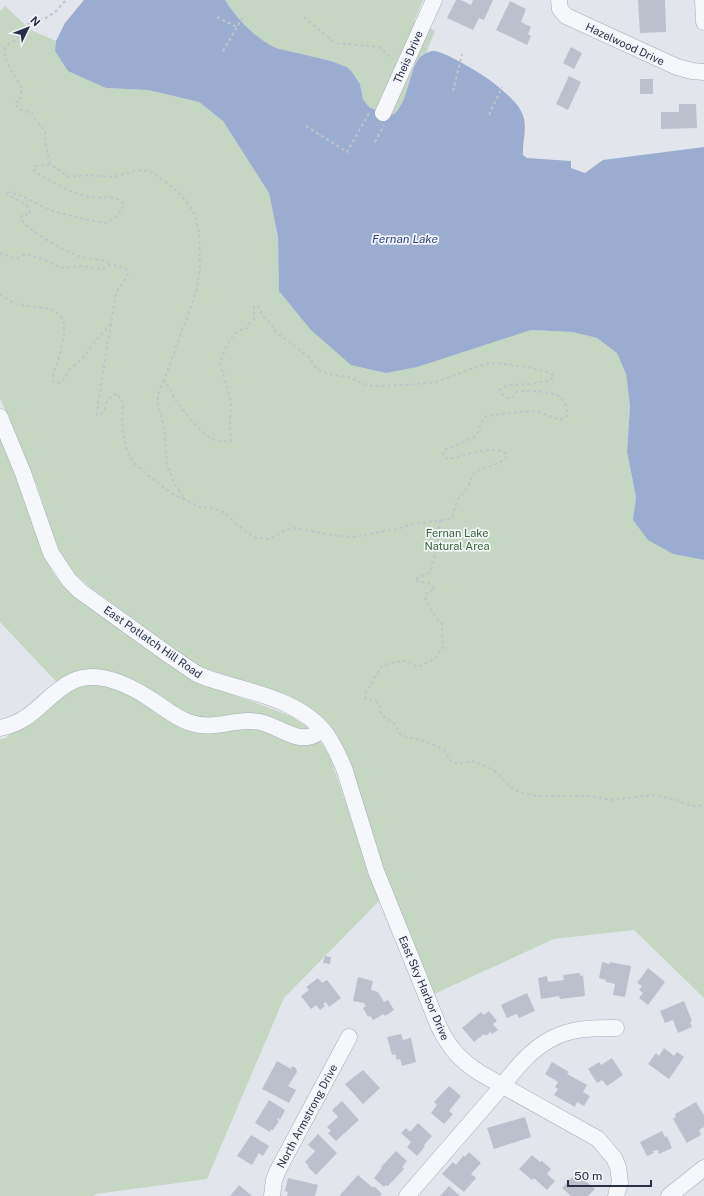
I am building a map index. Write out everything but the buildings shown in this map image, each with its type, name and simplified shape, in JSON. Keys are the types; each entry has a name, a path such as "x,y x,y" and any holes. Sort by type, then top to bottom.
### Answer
{"street":[{"name":"Hazelwood Drive","path":"559,0 560,9 563,14 577,22 677,67 697,72 704,72"},
{"path":"703,0 704,22"},
{"name":"Theis Drive","path":"376,113 403,68 430,7"},
{"name":"East Potlatch Hill Road","path":"0,417 23,473 51,553 69,580 80,591 197,674 287,704 309,718 321,728"},
{"path":"0,728 25,718 55,692 68,683 87,677 96,677 114,681 126,686 152,700 182,720 200,725 210,726 259,721 295,735 306,737 314,735 321,728"},
{"name":"East Sky Harbor Drive","path":"321,728 333,745 344,768 378,877 445,1039 450,1047 466,1063 598,1139 614,1158 618,1167 620,1182 616,1196"},
{"path":"407,1196 503,1085 520,1063 534,1050 563,1033 590,1028 616,1028"},
{"name":"North Armstrong Drive","path":"272,1196 274,1180 278,1170 349,1037"},
{"path":"669,1196 704,1168"}],"path":[{"path":"66,0 48,17 28,24 20,36 6,47 4,53 9,68 21,86 20,100 15,104 19,109 32,113 33,117 45,130 46,147 50,164 69,177 88,175 113,177 138,170 152,172 176,190 190,206 195,215 199,232 200,260 197,287 158,395 158,405 164,428 168,465 174,483 186,500"},
{"path":"223,51 244,15"},
{"path":"304,16 335,44 379,47 403,68"},
{"path":"217,17 237,27"},
{"path":"453,91 462,54"},
{"path":"489,115 502,87"},
{"path":"306,126 346,152 376,113"},
{"path":"50,164 36,166 34,171 59,185 87,196 118,198 124,203 122,211 106,223 57,212 41,206 18,194 8,192 5,193 26,205 30,210 30,214 22,215 22,219 26,225 35,232 55,245 80,257 107,261 110,265"},
{"path":"0,253 16,259 26,254 45,260 61,268 81,266 102,269 110,265 126,269 128,273 127,277 120,285 116,293 97,415 101,414 106,408 108,400 117,393 123,403 123,434 128,454 134,463 171,493 202,508 210,507 223,512 245,531 256,538 270,539 282,531 294,528 332,535 355,537 452,517 457,501 469,485 474,474 479,470 499,463 506,457 505,453 501,450 475,452 448,459 443,454 445,450 472,438 477,434 483,419 486,416 529,411 539,412 563,420 567,416 568,411 563,400 558,396 538,392 520,391 516,392 512,398 508,399 504,397 500,390 504,387 509,385 531,384 551,380 554,376 547,372 527,367 497,363 485,364 436,382 406,385 373,386 363,384 349,377 329,374 317,369 309,357 276,332 270,322 262,315 259,307 257,306 254,306 254,318 248,325 248,328 234,333 226,347 220,363 231,401 231,441 217,441 202,431 175,399 171,389 164,380"},
{"path":"0,294 16,304 29,305 59,312 64,321 64,334 56,366 52,375 53,381 59,383 63,380 70,369 85,356 104,330 112,323"},
{"path":"440,520 437,550 432,560 431,570 429,573 416,579 415,581 429,583 435,588 426,594 425,598 432,609 435,618 442,624 443,648 439,651 436,658 418,667 407,662 396,662 382,666 366,692 365,698 376,701 380,706 381,714 394,724 400,734 406,737 422,740 445,750 450,760 457,764 472,761 494,770 510,787 522,793 539,796 596,796 611,800 654,795 674,799 691,806 704,805"}],"green space":[{"path":"225,0 423,0 414,21 435,31 426,53 417,62 411,76 403,104 394,114 388,115 369,107 363,99 360,84 347,67 331,61 276,48 268,44 247,27"},
{"name":"Fernan Lake Natural Area","path":"5,6 31,30 56,41 55,51 106,88 148,90 199,102 223,121 269,193 278,237 279,291 490,342 531,330 572,332 597,338 617,353 626,374 630,406 627,452 636,497 633,520 673,554 704,560 704,998 634,930 554,939 434,994 383,872 328,725 312,710 281,693 198,666 90,587 70,570 56,548 38,488 0,398 0,11"},
{"path":"0,438 16,476 42,552 54,575 75,597 197,681 291,716 312,730 329,754 379,901 284,998 207,1179 96,1194 94,1196 0,1196 0,739 5,738 64,690 0,622"}],"water":[{"name":"Fernan Lake","path":"84,0 225,0 247,27 268,44 276,48 331,61 347,67 360,84 363,99 369,107 388,115 394,114 399,108 407,92 418,59 428,52 439,52 463,63 486,78 516,103 525,122 523,155 527,158 571,161 571,168 585,173 603,160 704,147 704,560 673,554 648,540 633,520 636,497 627,452 630,406 626,374 617,353 597,338 572,332 531,330 417,367 386,373 351,365 311,330 279,291 278,237 269,193 223,121 199,102 148,90 106,88 68,71 55,51 56,41 65,23"}]}
